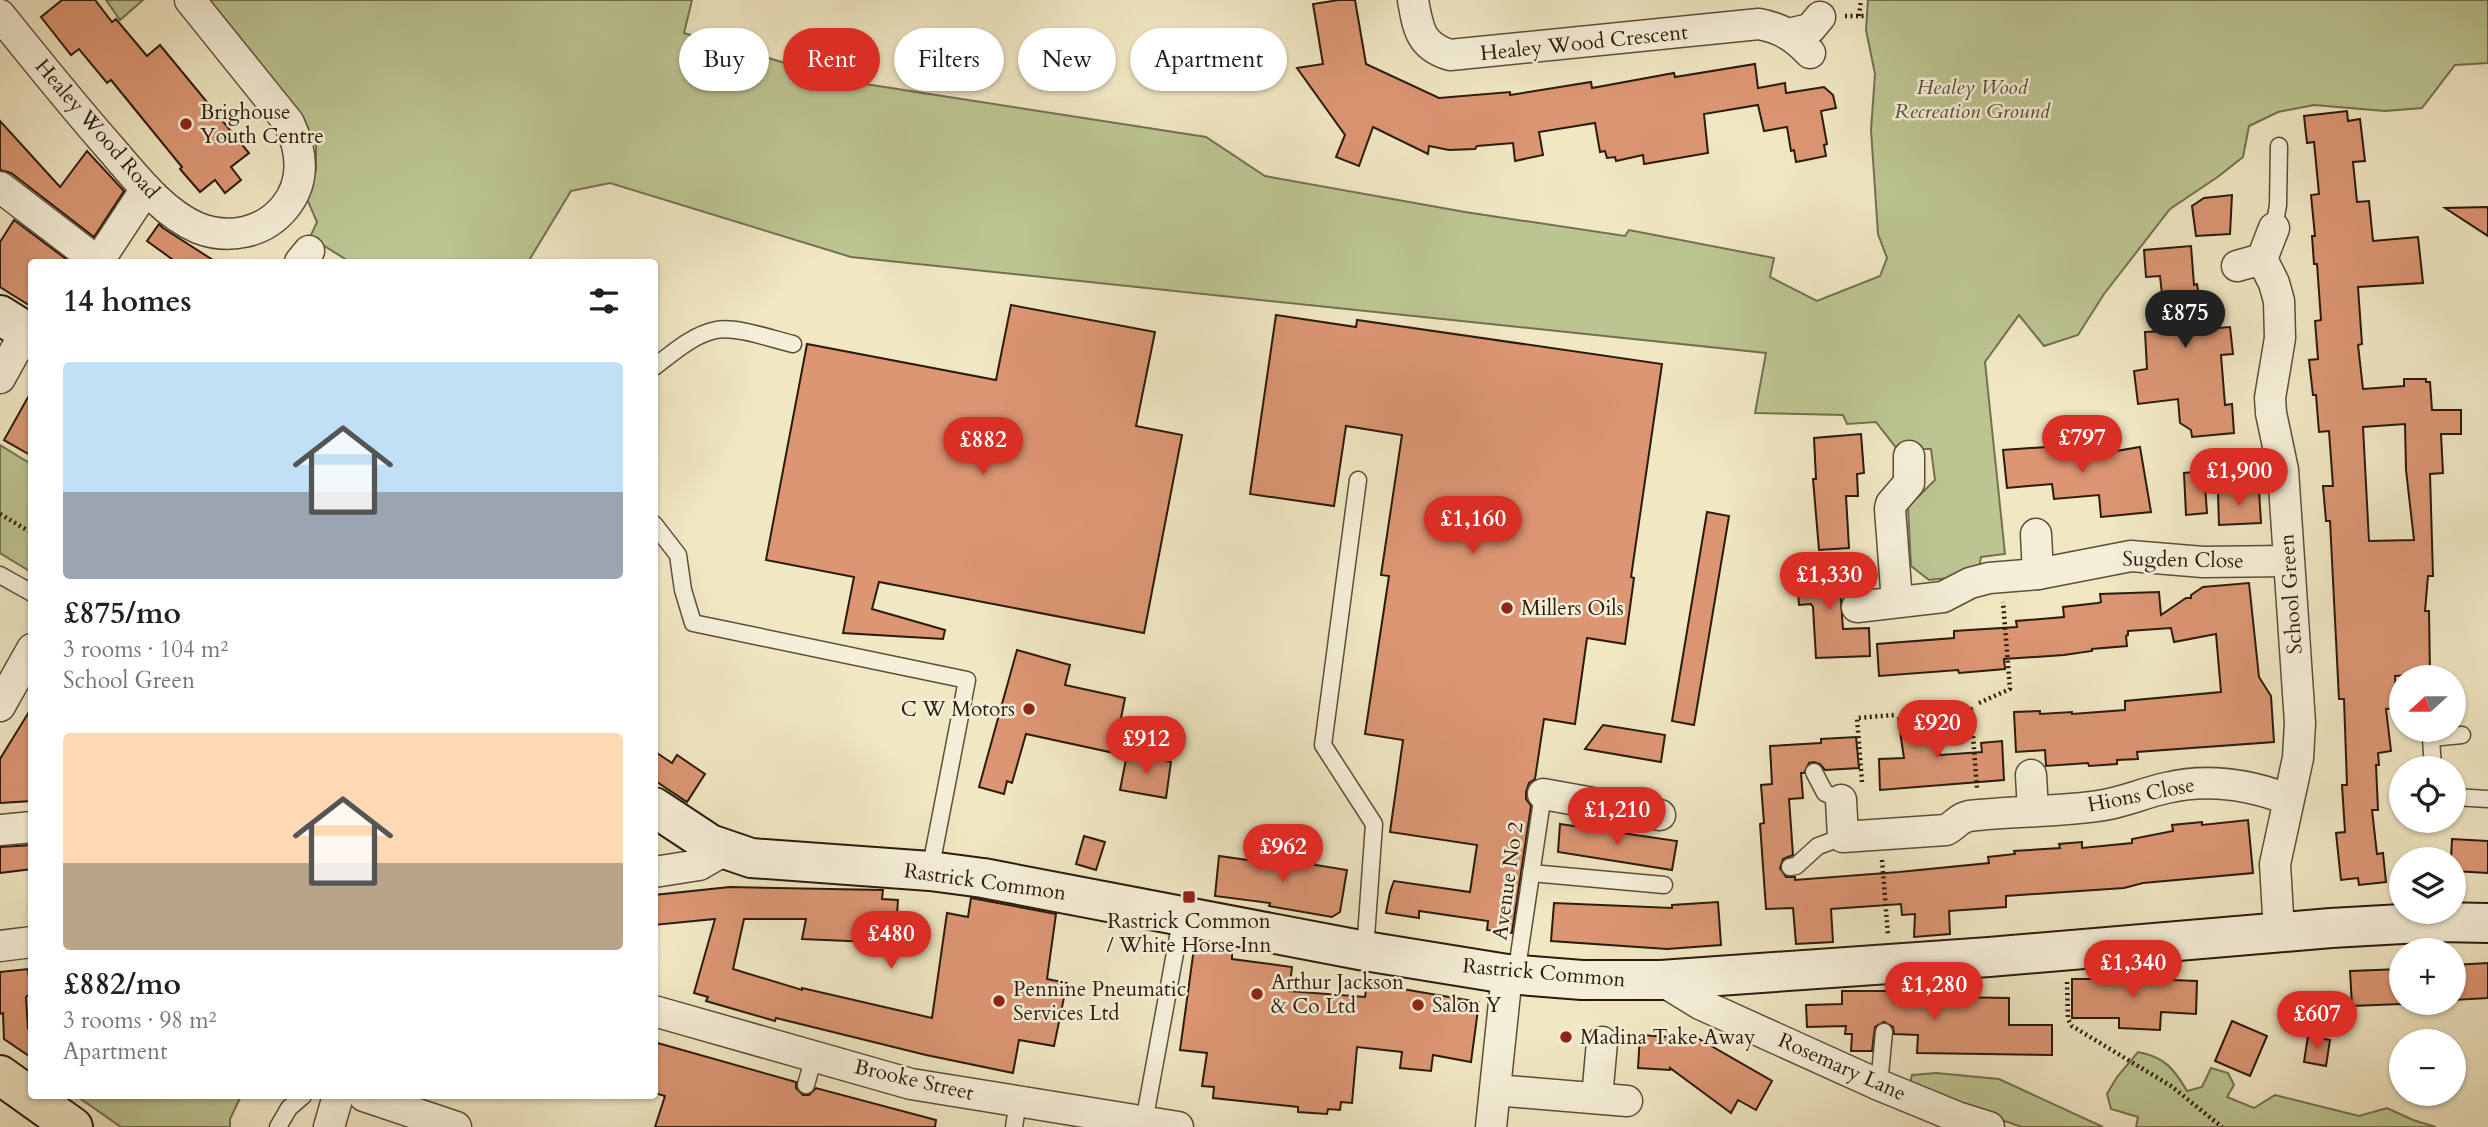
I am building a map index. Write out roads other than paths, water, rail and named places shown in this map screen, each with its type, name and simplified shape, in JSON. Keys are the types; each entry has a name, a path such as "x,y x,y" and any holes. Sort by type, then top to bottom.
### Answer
{"main road":[{"path":"0,1075 28,1096"},
{"path":"32,1099 69,1126"}],"street":[{"name":"Healey Wood Road","path":"0,15 73,106 146,189 199,228 222,234 246,233 268,222 284,208 292,196 301,163 298,142 289,122 190,0"},
{"name":"Healey Wood Crescent","path":"1413,0 1419,28 1426,42 1437,51 1450,55 1759,24 1771,26 1799,43 1820,17"},
{"path":"0,187 94,259"},
{"path":"100,259 146,189"},
{"name":"School Green","path":"2274,228 2249,262 2274,283 2279,301 2280,338 2270,398 2283,470 2300,723 2298,758 2275,864 2279,932"},
{"path":"0,379 19,327"},
{"path":"1897,602 1890,509 1891,504 1909,483 1909,456"},
{"path":"2036,534 2038,574"},
{"name":"Sugden Close","path":"1849,610 1943,597 1970,583 2038,574 2131,556 2203,562 2288,561"},
{"path":"0,706 28,656"},
{"path":"2031,775 2033,810"},
{"name":"Hions Close","path":"1843,836 1946,830 1959,818 2097,806 2199,783 2259,788 2287,799"},
{"path":"1543,794 1660,815"},
{"path":"1841,800 1843,836"},
{"name":"Rastrick Common","path":"658,810 699,837 725,850 751,858 930,871 983,878 1365,951 1511,974 1582,980 1661,980 2009,965 2067,950 2279,932 2438,922 2488,923"},
{"path":"0,830 28,827"},
{"path":"658,872 699,865 725,850"},
{"path":"0,946 28,942"},
{"path":"1491,1127 1511,974"},
{"name":"Rosemary Lane","path":"1661,980 1700,1004 1879,1085 1989,1127"},
{"name":"Brooke Street","path":"658,1012 1016,1114 1144,1122 1178,1127"},
{"path":"1597,1098 1602,1042"},
{"path":"1495,1090 1627,1101"},
{"path":"329,1127 337,1099"},
{"path":"373,1099 456,1127"}],"lane":[{"path":"2274,228 2278,205 2278,146"},
{"path":"658,364 686,343 718,329 793,344"},
{"path":"1358,480 1323,745 1374,824 1365,951"},
{"path":"658,529 678,555 683,590 693,623 967,680 930,871"},
{"path":"0,575 28,591"},
{"path":"1814,772 1825,793 1841,800"},
{"name":"Avenue No 2","path":"1511,974 1543,794"},
{"path":"2466,798 2488,799"},
{"path":"1790,867 1797,866 1818,846 1843,836"},
{"path":"1531,873 1664,885"},
{"path":"1144,1122 1147,1059 1164,975 1182,915"},
{"path":"1879,1085 1884,1032"},
{"path":"806,1085 814,1056"},
{"path":"278,1127 289,1108 300,1099"}],"place":[{"name":"Brighouse Youth Centre","path":"186,124"},
{"name":"Millers Oils","path":"1507,608"},
{"name":"C W Motors","path":"1029,709"},
{"name":"Rastrick Common / White Horse Inn","path":"1189,897"},
{"name":"Arthur Jackson & Co Ltd","path":"1257,994"},
{"name":"Pennine Pneumatic Services Ltd","path":"999,1001"},
{"name":"Salon Y","path":"1418,1005"},
{"name":"Madina Take Away","path":"1566,1037"}],"park label":[{"name":"Healey Wood Recreation Ground","path":"1972,99"}]}
